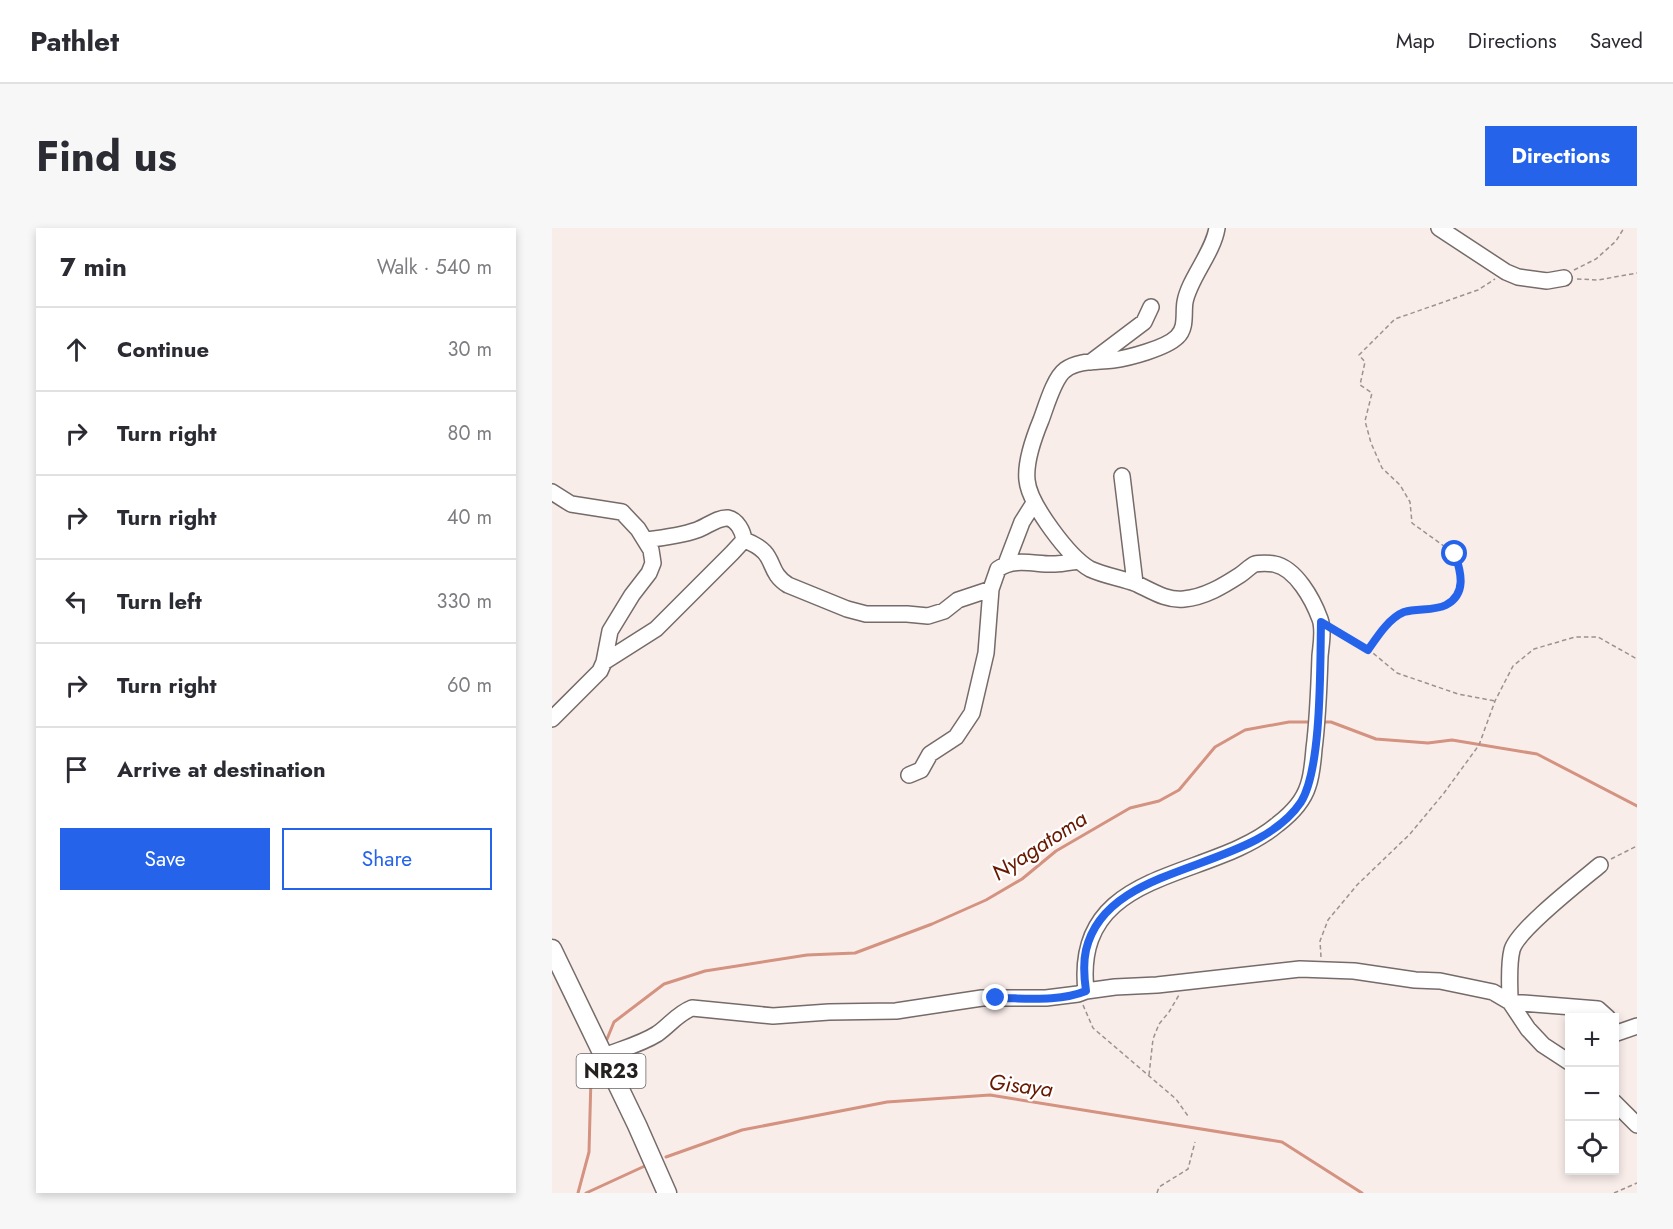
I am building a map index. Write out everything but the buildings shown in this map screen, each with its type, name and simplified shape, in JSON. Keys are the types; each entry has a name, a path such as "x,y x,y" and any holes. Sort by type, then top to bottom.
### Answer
{"main road":[{"name":"NR23","path":"552,949 668,1193"}],"street":[{"path":"1082,993 1086,950 1101,920 1117,903 1149,882 1255,842 1288,816 1300,802 1309,784 1317,723 1321,622 1307,593 1290,572 1275,564 1255,564 1207,594 1181,599 1164,597 1135,583 1089,568 1079,561 1034,503 1029,493 1026,477 1036,432 1054,387 1066,369 1091,362 1127,357 1178,337 1183,326 1187,295 1217,228"},
{"path":"1439,228 1506,272 1518,277 1538,280 1564,278"},
{"path":"1091,362 1144,322 1151,307"},
{"path":"1122,476 1135,583"},
{"path":"552,492 571,504"},
{"path":"1006,564 1022,522 1034,503"},
{"path":"552,508 571,504 622,512 632,522 651,550 652,563 649,573 632,595 610,631 600,671 552,719"},
{"path":"645,540 697,531 722,518 729,518 738,524 744,540 764,550 770,556 779,579 788,585 847,609 866,614 928,616 944,611 958,600 991,589"},
{"path":"604,662 656,629 744,540"},
{"path":"909,775 921,770 930,754 956,737 972,712 986,653 991,589 995,573 1006,564 1016,562 1055,564 1079,561"},
{"path":"1510,1002 1512,948 1516,941 1600,865"},
{"path":"604,1056 651,1037 682,1012 692,1008 773,1016 896,1011 982,998 1046,998 1300,969 1368,972 1415,980 1440,981 1493,992 1510,1002 1532,1034 1550,1051 1565,1055"},
{"path":"1510,1002 1598,1009 1603,1013"},
{"path":"1619,1031 1637,1026"},
{"path":"1619,1107 1637,1125"}],"path":[{"path":"1564,278 1577,267 1596,259 1616,241 1623,228"},
{"path":"1368,650 1383,629 1402,613 1446,605 1458,594 1463,575 1455,554 1412,523 1410,502 1400,485 1382,468 1371,443 1365,421 1372,393 1360,385 1365,362 1359,356 1395,319 1478,290 1506,272"},
{"path":"1564,278 1598,280 1637,273"},
{"path":"1321,622 1368,650 1397,673 1458,694 1495,701"},
{"path":"1321,970 1320,941 1328,920 1357,885 1410,834 1479,745 1495,701 1513,666 1533,649 1575,637 1598,637 1637,659"},
{"path":"1600,865 1637,846"},
{"path":"1149,1076 1153,1039 1187,981"},
{"path":"1082,993 1093,1028 1176,1100 1188,1116"},
{"path":"1157,1193 1159,1187 1188,1169 1195,1142"},
{"path":"1614,1193 1637,1183"}],"waterway":[{"name":"Nyagatoma","path":"605,1044 614,1022 664,984 705,971 807,955 855,953 932,924 986,900 1022,879 1056,851 1130,808 1159,801 1179,790 1215,747 1245,730 1289,722 1311,722"},
{"name":"Nyagatoma","path":"1320,722 1331,722 1376,739 1428,743 1452,740 1537,754 1637,806"},
{"name":"Nyagatoma","path":"578,1193 589,1152 591,1077 598,1061"},
{"name":"Gisaya","path":"666,1157 742,1130 887,1102 990,1095 1282,1142 1362,1193"},
{"name":"Gisaya","path":"586,1193 647,1165"}],"route":[{"path":"996,998 1046,998 1086,991 1084,966 1090,938 1101,920 1117,903 1149,882 1255,842 1288,816 1300,802 1309,784 1317,723 1321,622 1368,650 1383,629 1402,613 1446,605 1458,594 1463,575 1455,554"}]}
